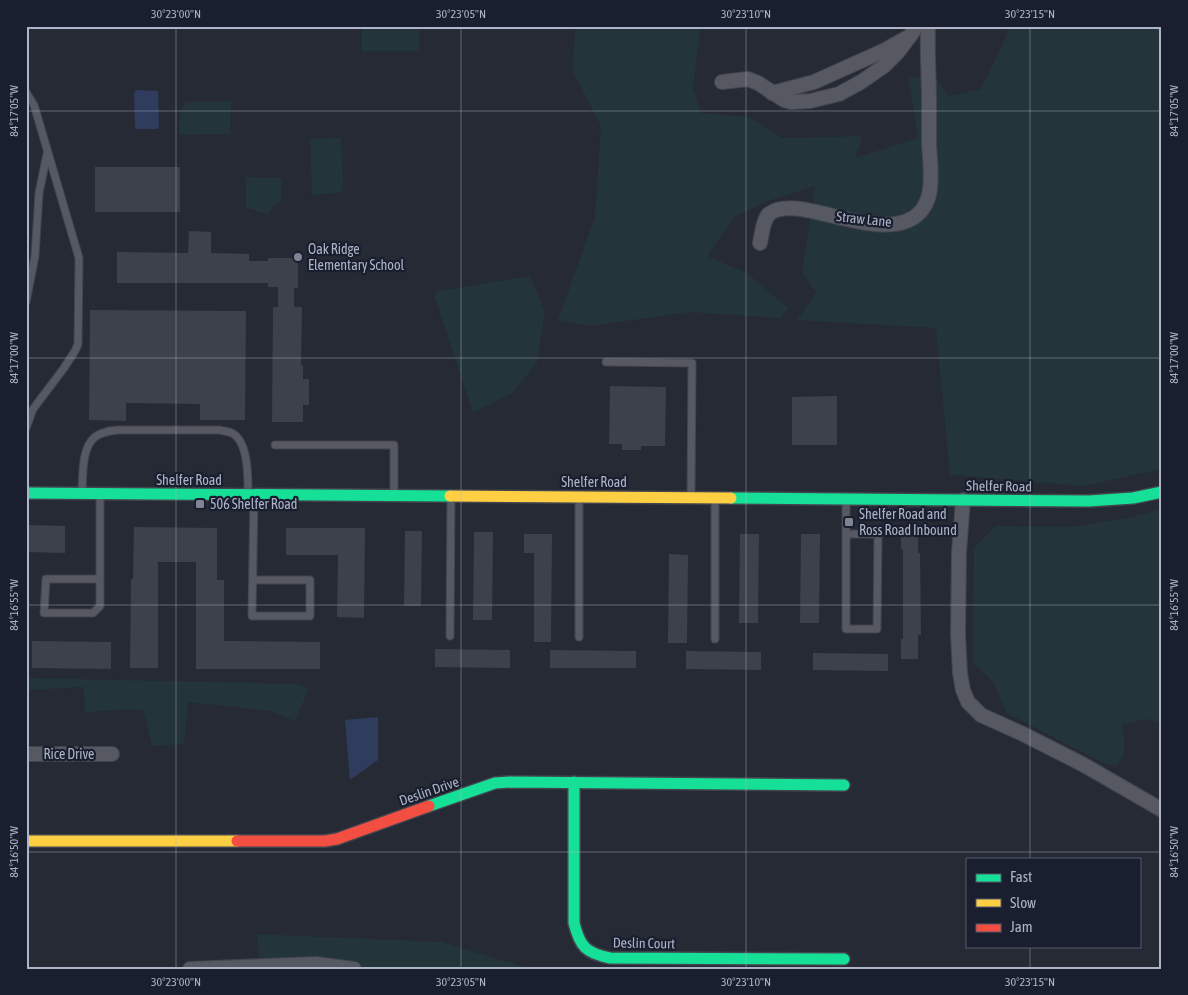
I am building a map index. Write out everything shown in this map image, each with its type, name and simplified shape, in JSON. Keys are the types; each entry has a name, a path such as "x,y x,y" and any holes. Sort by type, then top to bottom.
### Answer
{"street":[{"name":"Straw Lane","path":"760,243 766,219 769,215 788,208 850,220 893,224 915,217 922,209 928,200 931,174 928,26"},
{"path":"772,93 814,82 883,51 913,31"},
{"path":"722,82 748,79 784,100 791,102 840,94 884,66 898,52 913,31"},
{"name":"Shelfer Road","path":"26,493 1090,501 1133,498 1162,492"},
{"path":"962,500 958,635 960,673 963,690 968,702 981,715 1084,765 1162,810"},
{"name":"Rice Drive","path":"26,754 112,754"},
{"name":"Deslin Court","path":"574,782 574,923 580,944 588,951 598,956 610,958 844,959"},
{"name":"Deslin Drive","path":"26,841 325,841 337,839 495,783 844,785"},
{"path":"190,968 316,966 354,969"}],"lane":[{"path":"26,92 34,105 78,258 78,344 64,368 33,409 26,428"},
{"path":"26,302 35,256 39,193 48,152"},
{"path":"606,362 692,363 691,498"},
{"path":"82,494 87,446 95,437 106,432 118,430 220,430 233,434 240,442 244,452 251,495 252,616 310,616 310,580 253,580"},
{"path":"275,445 394,445 394,496"},
{"path":"100,494 100,579 100,606 93,613 44,613 46,579 100,579"},
{"path":"450,636 451,496"},
{"path":"579,497 579,637"},
{"path":"715,498 715,639"},
{"path":"846,499 846,534 846,629 877,629 878,534 846,534"}],"shaded area":[{"path":"362,26 419,26 419,51 362,51"},
{"path":"575,26 704,26 700,31 693,89 701,113 750,117 782,138 862,136 855,158 918,138 909,78 935,77 949,96 981,89 1007,35 1007,26 1162,26 1162,469 1083,486 950,475 936,328 797,320 816,293 802,272 815,186 771,200 735,216 707,256 747,273 788,308 781,318 690,312 591,326 558,320 595,217 601,126 573,71"},
{"path":"231,101 230,134 179,135 180,111 186,102"},
{"path":"310,139 341,139 342,190 340,192 314,195 312,194"},
{"path":"246,177 282,178 281,203 278,202 267,214 246,208"},
{"path":"530,276 545,311 537,363 512,393 473,413 435,297 438,291"},
{"path":"1162,509 1162,723 1146,719 1122,725 1123,755 1118,765 1107,765 1007,713 993,682 973,663 974,548 996,526 1071,527 1127,518"},
{"path":"26,678 299,684 309,689 295,721 271,711 188,702 184,744 152,746 143,710 124,709 85,713 84,687 26,690"},
{"path":"257,934 441,942 531,969 257,969 259,957"}],"water":[{"path":"136,90 158,91 159,126 157,129 135,128 134,93"},
{"path":"378,717 378,760 350,780 345,720"}],"building":[{"path":"95,167 180,167 180,212 95,212"},
{"path":"189,231 211,232 211,253 249,254 249,261 268,261 268,258 298,258 298,288 294,288 294,307 302,307 301,365 303,365 303,379 309,379 309,405 303,405 303,422 272,422 273,307 278,307 278,287 268,287 268,283 117,283 117,252 188,253"},
{"path":"90,310 246,311 245,420 200,420 200,404 126,403 126,421 89,420"},
{"path":"610,386 666,387 665,446 641,446 641,450 622,450 622,444 609,444"},
{"path":"837,396 837,445 792,445 792,397"},
{"path":"26,525 65,526 65,553 26,552"},
{"path":"134,527 217,528 217,580 224,580 224,641 320,642 320,669 196,669 196,562 158,562 158,668 130,668 131,579 133,579"},
{"path":"286,528 365,528 364,618 337,617 338,555 286,555"},
{"path":"901,530 918,530 921,635 918,635 918,659 901,659 901,639 903,639 903,549 901,549"},
{"path":"405,531 422,531 421,606 404,606"},
{"path":"474,532 493,532 492,620 473,620"},
{"path":"524,534 552,534 551,642 534,642 534,553 524,553"},
{"path":"740,534 759,534 758,623 739,623"},
{"path":"801,534 820,534 819,623 800,623"},
{"path":"669,554 688,555 687,643 668,643"},
{"path":"32,641 111,642 111,669 32,668"},
{"path":"435,649 510,650 510,668 435,667"},
{"path":"550,650 636,651 636,668 550,668"},
{"path":"686,651 761,652 761,670 686,669"},
{"path":"813,653 888,654 888,671 813,670"}],"traffic: fast":[{"path":"731,498 1089,501 1133,498 1162,492"},
{"path":"26,493 450,496"},
{"path":"429,806 495,783 510,782 844,785"},
{"path":"574,782 574,923 585,948 595,954 610,958 844,959"}],"traffic: slow":[{"path":"450,496 731,498"},
{"path":"26,841 237,841"}],"traffic: jam":[{"path":"237,841 325,841 337,839 429,806"}],"place":[{"name":"Oak Ridge Elementary School","path":"298,257"},
{"name":"506 Shelfer Road","path":"200,504"},
{"name":"Shelfer Road and Ross Road Inbound","path":"849,522"}]}
